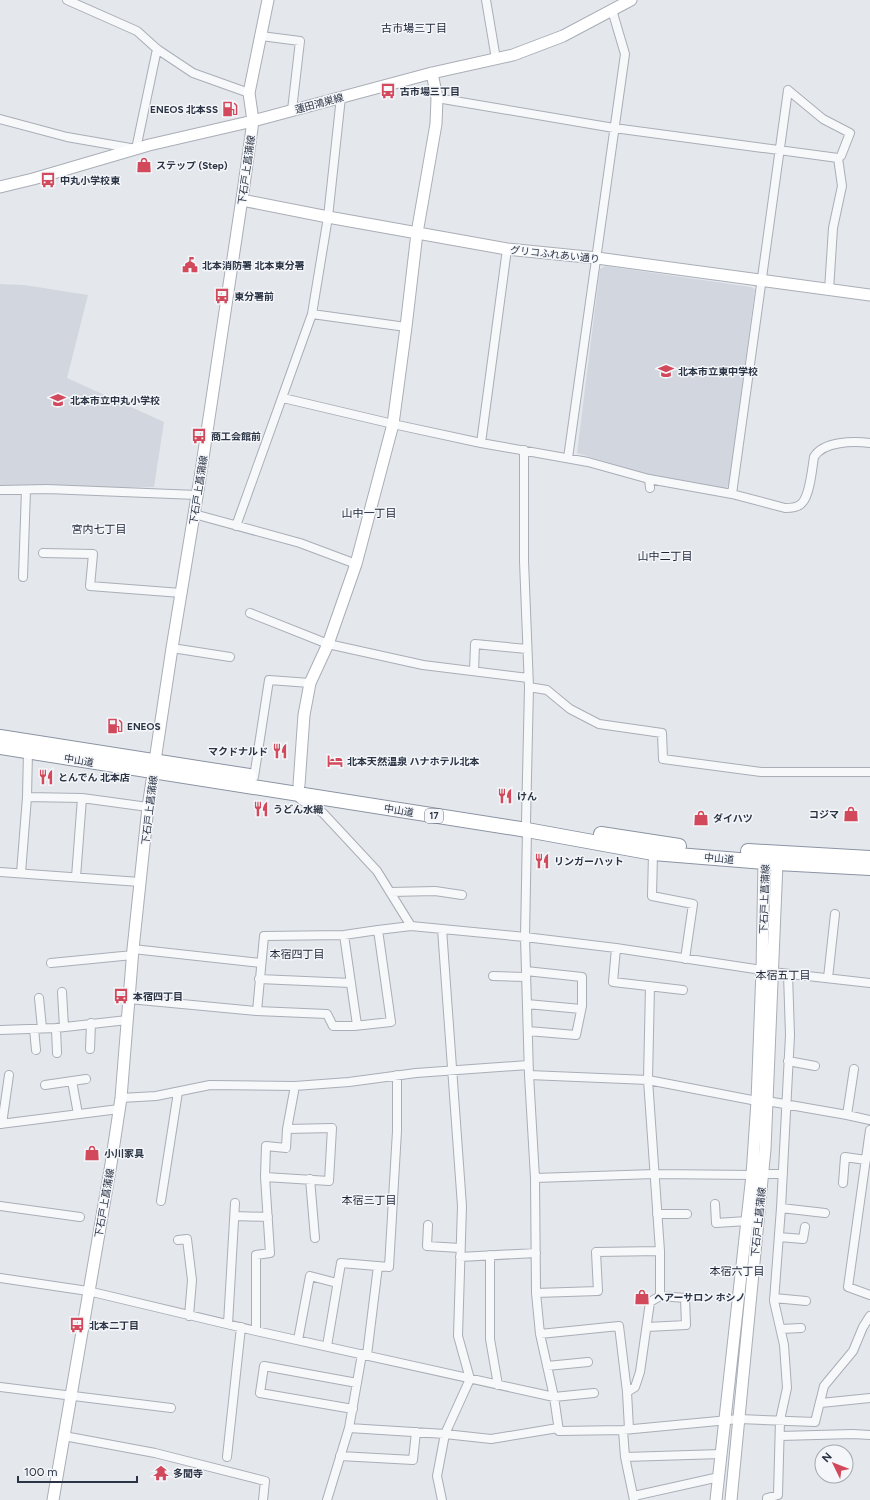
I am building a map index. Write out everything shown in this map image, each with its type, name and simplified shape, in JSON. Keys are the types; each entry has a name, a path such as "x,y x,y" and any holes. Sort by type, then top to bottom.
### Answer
{"highway":[{"name":"中山道","path":"0,737 154,766 526,826 770,859 870,858"},
{"name":"中山道","path":"0,747 28,752 254,777 296,789"},
{"name":"中山道","path":"526,826 653,853 770,859 870,868"}],"main road":[{"path":"249,93 268,0"},
{"name":"蓮田鴻巣線","path":"0,187 136,149 253,121 432,73 513,55 563,36 631,0"},
{"path":"296,789 304,715 310,683 328,644 356,564 393,424 417,233 436,124 437,98 432,73"},
{"name":"下石戸上菖蒲線","path":"53,1500 111,1164 120,1103 133,952 148,807 242,200 253,121 249,93"},
{"name":"グリコふれあい通り","path":"242,200 507,249 597,258 870,295"},
{"name":"下石戸上菖蒲線","path":"731,1500 739,1419 762,1101 770,859"},
{"name":"下石戸上菖蒲線","path":"716,1500 747,1220 757,1174"}],"street":[{"path":"67,0 137,31 157,49 192,73 249,93"},
{"path":"486,0 496,59"},
{"path":"568,458 625,54 612,10"},
{"path":"261,36 300,41 292,110"},
{"path":"0,119 3,118 67,137 136,149 157,49"},
{"path":"732,494 788,90 823,119 850,133 841,156 838,158"},
{"path":"236,526 312,314 328,217 341,97"},
{"path":"437,98 614,128 838,158"},
{"path":"829,290 833,228 842,186 838,158"},
{"path":"481,443 507,249"},
{"path":"312,314 406,327"},
{"path":"283,398 481,443 605,466 649,480 732,494 785,508 793,508 802,503 808,492 816,453 826,447 844,442 870,443"},
{"path":"524,450 524,561 529,687 525,937 528,1065 534,1178 536,1294 540,1334 554,1397 559,1431 626,1430 739,1419 815,1422 821,1403 824,1386 853,1351 863,1327 870,1316"},
{"path":"649,480 650,488"},
{"path":"0,490 47,489 197,495"},
{"path":"23,576 26,490"},
{"path":"194,514 300,543 356,564"},
{"path":"43,553 93,554 90,586 181,593"},
{"path":"250,613 328,644 423,665 528,678"},
{"path":"474,671 475,644 527,650"},
{"path":"172,648 230,657"},
{"path":"254,777 269,680 310,683"},
{"path":"529,687 547,690 570,709 599,724 662,733 663,760 761,772 870,772"},
{"path":"21,873 27,797 28,752"},
{"path":"296,789 301,800 323,813 377,871 411,926"},
{"path":"27,797 82,798 148,807"},
{"path":"76,877 82,798"},
{"path":"653,853 652,896 693,904 685,959"},
{"path":"0,872 140,882"},
{"path":"391,892 435,891 462,895"},
{"path":"828,978 835,914"},
{"path":"257,1011 264,936 344,934 411,926 525,937 616,948 788,974 870,983"},
{"path":"442,929 462,1206 458,1336 470,1379 445,1434 436,1476 442,1500"},
{"path":"129,999 257,1011 327,1014 333,1026 391,1022 378,930"},
{"path":"344,934 357,1025"},
{"path":"616,948 613,982 684,990"},
{"path":"51,963 133,952 261,963"},
{"path":"493,976 526,974 582,977 581,1009 576,1035 528,1031"},
{"path":"767,1500 767,1498 778,1495 780,1420 787,1388 784,1345 774,1298 781,1208 785,1104 790,1035 788,974"},
{"path":"259,979 351,983"},
{"path":"650,986 648,1080 658,1214 660,1296"},
{"path":"57,1053 62,992"},
{"path":"36,1050 39,998"},
{"path":"527,1004 581,1009"},
{"path":"0,1030 60,1027 127,1020"},
{"path":"90,1049 91,1023"},
{"path":"788,1061 815,1066"},
{"path":"9,1075 1,1124 78,1114 120,1103 210,1086 295,1086 349,1082 397,1075 451,1070 528,1065"},
{"path":"847,1115 854,1069"},
{"path":"327,1346 341,1263 389,1267 397,1131 397,1075"},
{"path":"529,1075 648,1080 870,1120"},
{"path":"45,1084 86,1079"},
{"path":"72,1081 78,1114"},
{"path":"256,1331 256,1255 270,1253 265,1177 266,1146 286,1148 295,1086"},
{"path":"160,1201 178,1092"},
{"path":"265,1177 329,1181 332,1128 288,1129"},
{"path":"870,1130 848,1287 870,1295"},
{"path":"843,1183 845,1157 866,1160"},
{"path":"534,1178 655,1174 783,1174"},
{"path":"310,1180 315,1238"},
{"path":"228,1324 235,1203"},
{"path":"715,1204 716,1223 747,1220"},
{"path":"0,1206 80,1217"},
{"path":"781,1208 825,1213"},
{"path":"658,1214 687,1214"},
{"path":"235,1216 268,1217"},
{"path":"428,1225 428,1246 460,1253 490,1255 536,1253"},
{"path":"779,1237 803,1239 805,1227"},
{"path":"178,1240 187,1239 192,1280 189,1316"},
{"path":"536,1294 598,1291 596,1252 660,1251"},
{"path":"490,1255 490,1340 498,1385"},
{"path":"327,1500 349,1428 365,1355 378,1266"},
{"path":"298,1340 310,1276 337,1283"},
{"path":"0,1278 88,1291 189,1316 554,1397 594,1393"},
{"path":"627,1392 635,1387 639,1376 648,1327 650,1302 660,1296 685,1298 686,1325 648,1327"},
{"path":"774,1298 806,1301"},
{"path":"540,1334 619,1326 627,1392 625,1457 634,1498 718,1477"},
{"path":"227,1457 241,1327"},
{"path":"780,1329 801,1328"},
{"path":"547,1366 588,1362"},
{"path":"353,1409 260,1393 264,1366 358,1383"},
{"path":"0,1387 70,1397 171,1408"},
{"path":"821,1403 870,1398"},
{"path":"349,1428 445,1434 491,1439 558,1428"},
{"path":"340,1456 413,1460 416,1432"},
{"path":"780,1436 853,1434 870,1436"},
{"path":"64,1436 155,1452 265,1481 263,1500"},
{"path":"625,1457 721,1454"}],"shaded area":[{"name":"北本市立東中学校","path":"605,266 751,287 755,289 729,484 726,489 653,476 577,453 600,269"},
{"name":"北本市立中丸小学校","path":"0,284 24,285 88,295 67,378 164,422 154,487 0,490"}],"place":[{"name":"古市場三丁目","path":"388,91"},
{"name":"ENEOS 北本SS","path":"230,109"},
{"name":"ステップ (Step)","path":"144,165"},
{"name":"中丸小学校東","path":"48,180"},
{"name":"北本消防署 北本東分署","path":"190,265"},
{"name":"東分署前","path":"222,296"},
{"name":"北本市立東中学校","path":"666,371"},
{"name":"北本市立中丸小学校","path":"58,400"},
{"name":"商工会館前","path":"199,436"},
{"name":"ENEOS","path":"115,726"},
{"name":"マクドナルド","path":"280,751"},
{"name":"北本天然温泉 ハナホテル北本","path":"335,761"},
{"name":"とんでん 北本店","path":"46,777"},
{"name":"けん","path":"505,796"},
{"name":"うどん水織","path":"261,809"},
{"name":"コジマ","path":"851,814"},
{"name":"ダイハツ","path":"701,818"},
{"name":"リンガーハット","path":"542,861"},
{"name":"本宿四丁目","path":"121,996"},
{"name":"小川家具","path":"92,1153"},
{"name":"ヘアーサロン ホシノ","path":"642,1297"},
{"name":"北本二丁目","path":"77,1325"},
{"name":"多聞寺","path":"161,1473"}],"district":[{"name":"古市場三丁目","path":"414,28"},
{"name":"山中一丁目","path":"369,513"},
{"name":"宮内七丁目","path":"99,529"},
{"name":"山中二丁目","path":"665,556"},
{"name":"本宿四丁目","path":"297,954"},
{"name":"本宿五丁目","path":"783,975"},
{"name":"本宿三丁目","path":"369,1200"},
{"name":"本宿六丁目","path":"737,1271"}]}
